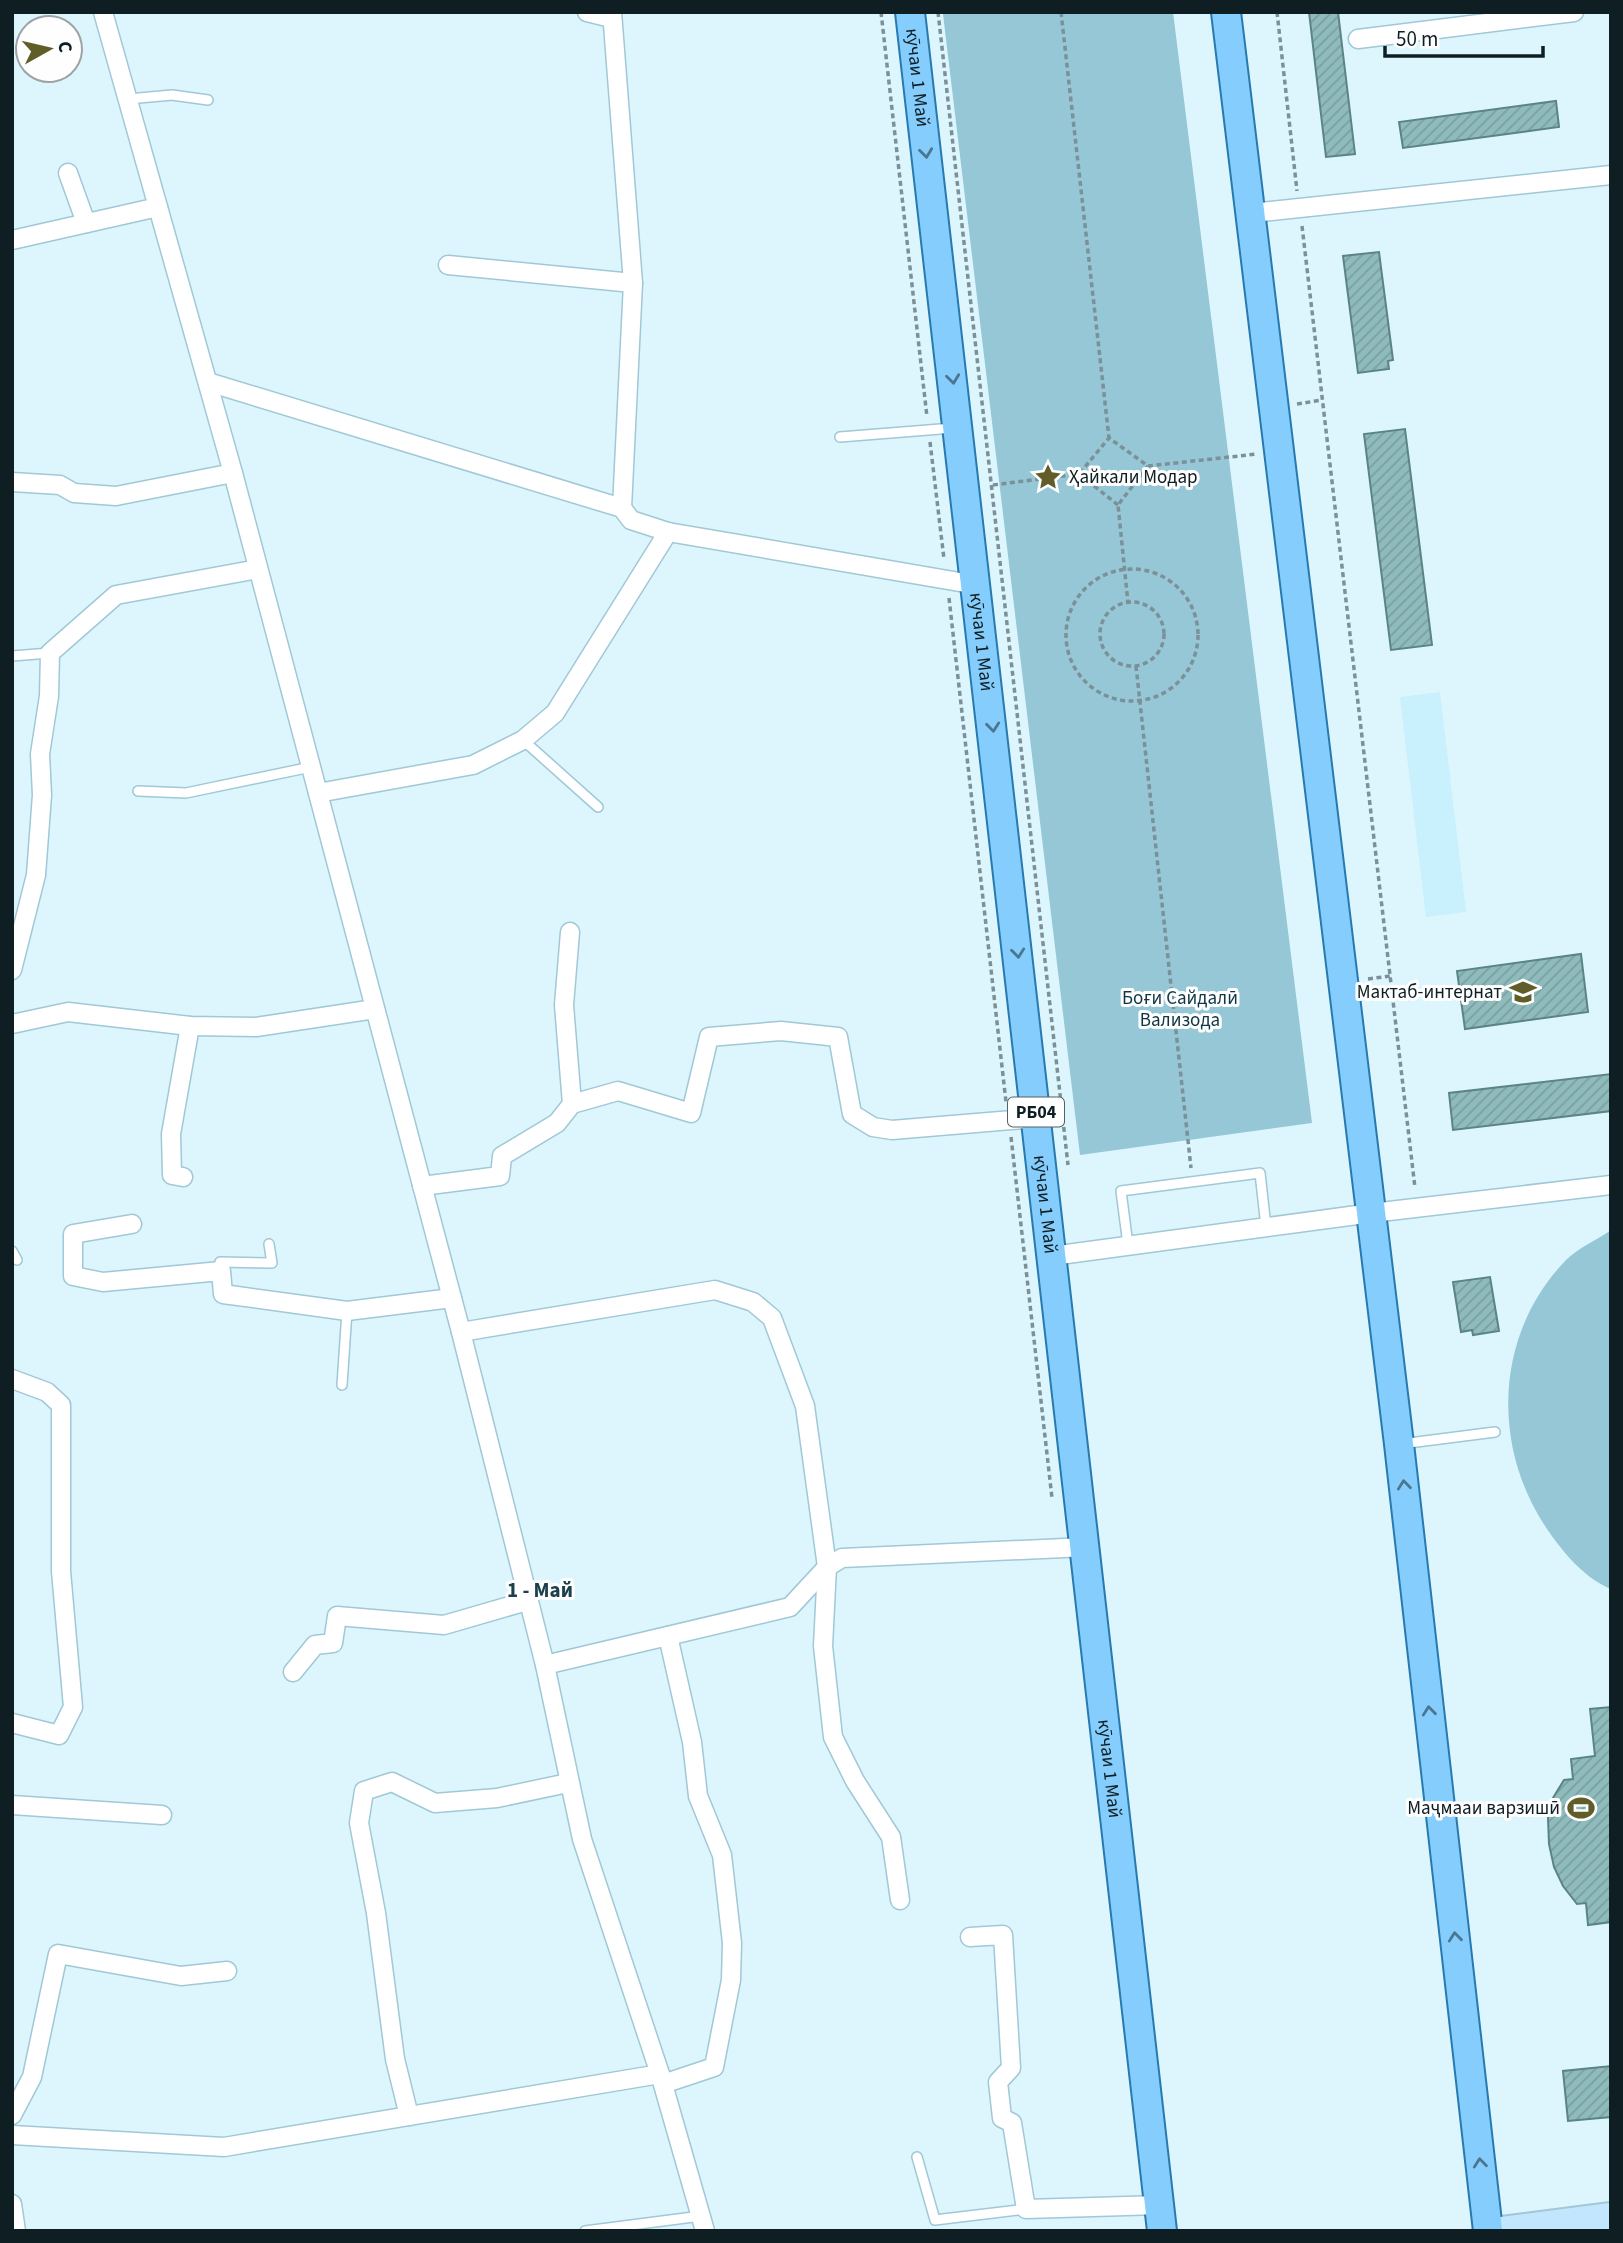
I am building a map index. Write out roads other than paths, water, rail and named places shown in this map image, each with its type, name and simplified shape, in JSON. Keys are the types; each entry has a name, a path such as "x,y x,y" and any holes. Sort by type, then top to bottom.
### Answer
{"main road":[{"name":"кӯчаи 1 Май","path":"910,12 958,428 979,487 976,585 1162,2220"},
{"path":"1226,12 1372,1213 1488,2231"}],"street":[{"path":"103,12 233,473 461,1332 545,1665 582,1839 662,2079 703,2224"},
{"path":"587,12 611,15 633,283 622,508"},
{"path":"1358,39 1481,18 1574,12"},
{"path":"68,173 86,223"},
{"path":"1252,213 1611,175"},
{"path":"12,240 158,207"},
{"path":"448,265 633,283"},
{"path":"208,382 622,508 631,520 668,532 976,585"},
{"path":"12,482 60,485 74,493 117,496 233,473"},
{"path":"318,793 473,765 523,740 555,713 668,532"},
{"path":"12,970 36,875 42,795 40,754 49,696 50,653 116,595 258,569"},
{"path":"570,932 564,1005 572,1104"},
{"path":"12,1024 68,1013 190,1026 256,1027 376,1009"},
{"path":"183,1177 172,1175 171,1134 190,1026"},
{"path":"422,1186 500,1176 502,1156 557,1123 572,1104 618,1091 691,1113 709,1037 781,1031 838,1037 852,1114 873,1127 892,1130 1037,1118"},
{"path":"1052,1256 1372,1213 1611,1185"},
{"path":"132,1224 73,1234 73,1276 103,1282 221,1271 223,1294 347,1311 452,1298"},
{"path":"461,1332 715,1290 753,1302 772,1318 805,1406 827,1567 823,1646 832,1737 855,1782 891,1837 900,1900"},
{"path":"12,1379 47,1392 61,1405 61,1571 73,1707 59,1735 12,1723"},
{"path":"545,1665 790,1606 827,1567 842,1558 1086,1547"},
{"path":"293,1672 315,1645 332,1643 337,1616 444,1625 527,1601"},
{"path":"12,2135 224,2147 409,2116 662,2079 714,2067 731,1980 732,1943 722,1855 698,1796 692,1742 668,1636"},
{"path":"409,2116 395,2059 376,1913 359,1823 364,1791 393,1782 435,1803 497,1798 568,1783"},
{"path":"12,1805 162,1815"},
{"path":"970,1937 1003,1935 1012,2068 998,2082 1002,2118 1012,2123 1026,2209 1162,2220"},
{"path":"12,2115 32,2077 58,1954 181,1976 228,1970"},
{"path":"12,2204 16,2231"},
{"path":"1494,2231 1611,2216"}],"lane":[{"path":"128,99 172,95 208,100"},
{"path":"840,437 958,428"},
{"path":"12,656 50,653"},
{"path":"523,740 598,807"},
{"path":"138,791 186,793 311,767"},
{"path":"1128,1245 1121,1191 1193,1181 1259,1173 1266,1227"},
{"path":"221,1271 220,1262 272,1263 269,1244"},
{"path":"342,1385 347,1311"},
{"path":"1399,1444 1494,1432"},
{"path":"917,2157 935,2220 1026,2209"},
{"path":"584,2231 703,2224"}],"place":[{"name":"Ҳайкали Модар","path":"1048,477"},
{"name":"Мактаб-интернат","path":"1523,992"},
{"name":"Маҷмааи варзишӣ","path":"1581,1808"}],"district":[{"name":"1 - Май","path":"540,1590"}],"park label":[{"name":"Боғи Сайдалӣ Вализода","path":"1180,1009"}]}
